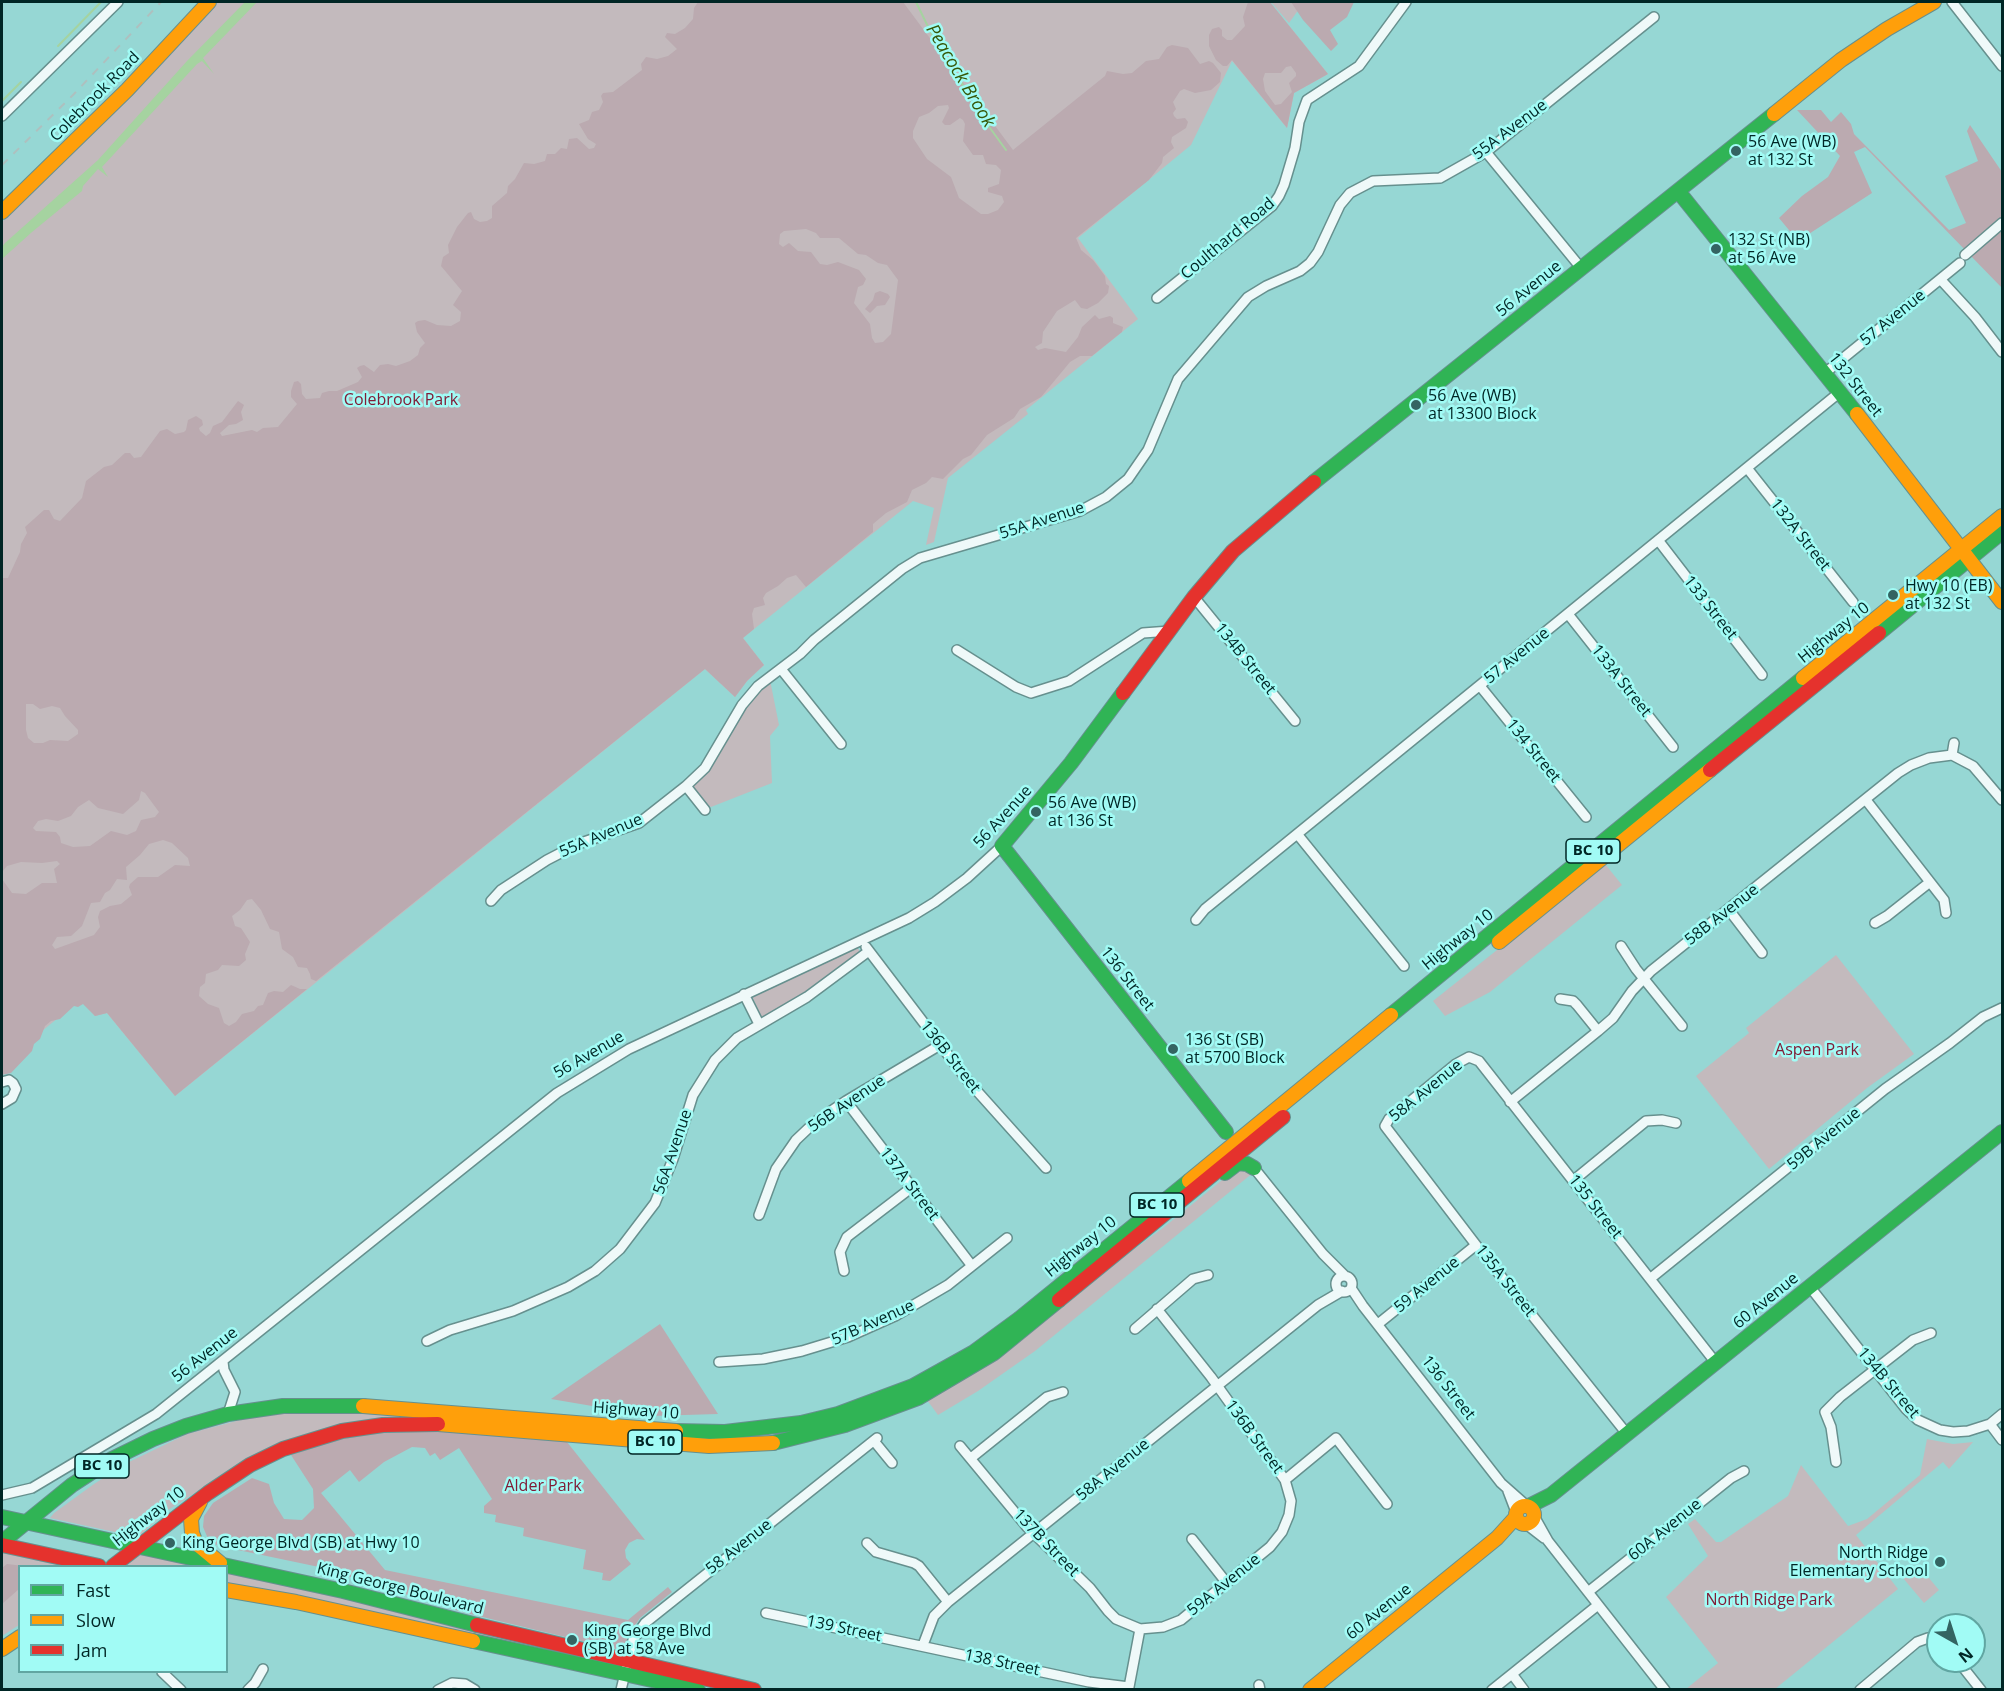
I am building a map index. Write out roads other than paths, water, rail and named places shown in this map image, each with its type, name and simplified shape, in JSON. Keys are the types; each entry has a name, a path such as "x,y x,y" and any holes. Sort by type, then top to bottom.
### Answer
{"main road":[{"name":"Colebrook Road","path":"2,212 127,90 209,2"},
{"name":"56 Avenue","path":"1002,846 1071,764 1194,597 1233,551 1306,488 1841,60 1887,29 1934,2"},
{"name":"132 Street","path":"1678,191 1840,392 2002,602"},
{"name":"Highway 10","path":"114,1565 208,1493 250,1465 283,1449 342,1431 383,1425 425,1423 709,1446 772,1443 845,1425 918,1398 975,1366 1026,1328 1966,554 2002,516"},
{"name":"Highway 10","path":"2,1543 72,1485 112,1459 186,1426 228,1414 283,1406 345,1405 676,1431 725,1432 791,1424 838,1414 913,1386 974,1352 1019,1319 1223,1151 1966,554 2002,532"},
{"name":"136 Street","path":"1002,846 1226,1132"},
{"path":"1223,1151 1226,1132 1238,1131 1314,1071 1328,1067"},
{"name":"60 Avenue","path":"1310,1689 2002,1132"},
{"path":"1254,1168 1251,1153 1255,1141"},
{"path":"1142,1233 1166,1221 1234,1165 1243,1163 1254,1168"},
{"path":"208,1493 196,1507 191,1519 192,1533 195,1543 220,1563"},
{"name":"King George Boulevard","path":"2,1517 343,1591 698,1689"},
{"path":"2,1543 95,1565"},
{"name":"King George Boulevard","path":"228,1590 626,1668 754,1689"},
{"path":"2,1649 18,1638"}],"street":[{"path":"2,116 118,2"},
{"name":"Coulthard Road","path":"1156,298 1272,206 1284,185 1295,148 1299,122 1307,100 1359,66 1406,2"},
{"path":"1952,2 2002,66"},
{"name":"55A Avenue","path":"491,901 501,890 547,860 578,844 639,824 705,768 742,705 758,686 902,569 920,558 1080,511 1106,497 1128,479 1148,450 1178,380 1248,297 1300,271 1310,263 1318,252 1340,205 1350,193 1373,181 1440,178 1486,152 1654,16"},
{"path":"1486,152 1581,268"},
{"name":"57 Avenue","path":"1825,373 1941,280 2002,223"},
{"path":"1941,280 1975,317 2002,352"},
{"name":"57 Avenue","path":"1196,920 1205,909 1840,392"},
{"name":"132A Street","path":"1747,468 1853,602"},
{"name":"133 Street","path":"1658,540 1762,675"},
{"name":"134B Street","path":"1194,597 1295,721"},
{"name":"133A Street","path":"1568,614 1673,747"},
{"path":"957,650 1016,687 1031,693 1069,681 1143,633 1170,631"},
{"path":"781,669 841,744"},
{"name":"134 Street","path":"1480,686 1586,817"},
{"path":"1954,743 1952,755 1972,766 2002,800"},
{"name":"58B Avenue","path":"1510,1102 1613,1018 1644,978 1866,800 1911,765 1929,758 1952,755"},
{"path":"686,786 705,810"},
{"path":"1866,800 1944,900 1946,913"},
{"path":"1298,835 1404,966"},
{"name":"56 Avenue","path":"2,1495 33,1488 156,1414 557,1093 629,1049 909,918 967,878 1002,846"},
{"path":"1875,923 1930,882"},
{"path":"1729,910 1762,953"},
{"name":"136B Street","path":"861,940 968,1081 1046,1168"},
{"path":"1622,946 1682,1026"},
{"name":"56A Avenue","path":"427,1341 450,1330 513,1311 568,1287 595,1271 620,1249 655,1203 673,1159 693,1095 715,1060 737,1038 807,997 869,951"},
{"path":"744,994 759,1024"},
{"path":"1560,999 1573,1001 1598,1031"},
{"name":"59B Avenue","path":"1651,1278 1885,1089 1983,1017 2002,1008"},
{"name":"56B Avenue","path":"759,1215 776,1169 796,1140 815,1122 940,1045"},
{"name":"135 Street","path":"1468,1057 1479,1061 1716,1363"},
{"name":"58A Avenue","path":"1385,1126 1389,1119 1456,1064 1468,1057"},
{"path":"2,1082 9,1080 16,1089 12,1098 2,1104"},
{"name":"137A Street","path":"846,1101 910,1188 972,1266"},
{"path":"1574,1180 1646,1121 1662,1120 1676,1123"},
{"name":"135A Street","path":"1385,1126 1476,1245 1627,1434"},
{"name":"136 Street","path":"1254,1168 1323,1254 1342,1285 1378,1324 1665,1689"},
{"path":"844,1271 840,1252 847,1238 910,1188"},
{"name":"57B Avenue","path":"719,1362 763,1359 802,1351 848,1337 895,1316 948,1285 1007,1238"},
{"name":"59 Avenue","path":"1378,1324 1476,1245"},
{"path":"1135,1329 1193,1280 1208,1275"},
{"name":"58A Avenue","path":"923,1645 934,1616 948,1602 1342,1285"},
{"name":"134B Street","path":"1810,1287 1906,1409 1918,1420 1940,1430 1953,1432 1968,1431 1990,1424"},
{"name":"136B Street","path":"1157,1310 1217,1386 1285,1479 1291,1501 1289,1515"},
{"path":"1836,1462 1832,1427 1825,1412 1840,1397 1913,1340 1931,1333"},
{"path":"223,1362 224,1370 235,1392 228,1414"},
{"path":"971,1458 1047,1397 1062,1392"},
{"path":"2002,1414 1990,1424 2002,1440"},
{"path":"1285,1479 1336,1438 1387,1504"},
{"name":"58 Avenue","path":"626,1668 633,1640 645,1623 876,1439 892,1463"},
{"name":"137B Street","path":"960,1446 1027,1527 1090,1588 1108,1611 1116,1618 1140,1629"},
{"name":"60A Avenue","path":"1588,1592 1731,1478 1744,1471"},
{"name":"59A Avenue","path":"1140,1629 1163,1627 1180,1620 1270,1547 1282,1532 1289,1515"},
{"path":"1192,1539 1226,1582"},
{"path":"867,1543 876,1552 919,1566 948,1602"},
{"path":"1492,1689 1598,1605"},
{"name":"139 Street","path":"766,1613 923,1645"},
{"name":"138 Street","path":"923,1645 1089,1682 1129,1687 1140,1629"},
{"path":"1860,1689 1917,1642 1926,1641"},
{"path":"621,1689 626,1668"},
{"path":"248,1689 255,1683 262,1669"},
{"path":"164,1673 181,1689"},
{"path":"1968,1673 1981,1689"},
{"path":"1512,1674 1524,1689"},
{"path":"438,1689 452,1683 465,1684 475,1689"}],"waterway":[{"path":"58,46 101,2"},
{"name":"Peacock Brook","path":"916,2 935,41 974,106 1006,150"},
{"path":"2,101 21,82"}],"railway":[{"path":"2,165 73,95 161,2"}],"place":[{"name":"56 Ave (WB) at 132 St","path":"1736,151"},
{"name":"132 St (NB) at 56 Ave","path":"1716,249"},
{"name":"56 Ave (WB) at 13300 Block","path":"1416,405"},
{"name":"Hwy 10 (EB) at 132 St","path":"1893,595"},
{"name":"56 Ave (WB) at 136 St","path":"1036,812"},
{"name":"136 St (SB) at 5700 Block","path":"1173,1049"},
{"name":"King George Blvd (SB) at Hwy 10","path":"170,1543"},
{"name":"North Ridge Elementary School","path":"1940,1562"},
{"name":"King George Blvd (SB) at 58 Ave","path":"572,1640"}],"park label":[{"name":"Colebrook Park","path":"401,400"},
{"name":"Aspen Park","path":"1817,1050"},
{"name":"Alder Park","path":"543,1486"},
{"name":"North Ridge Park","path":"1769,1600"}]}
